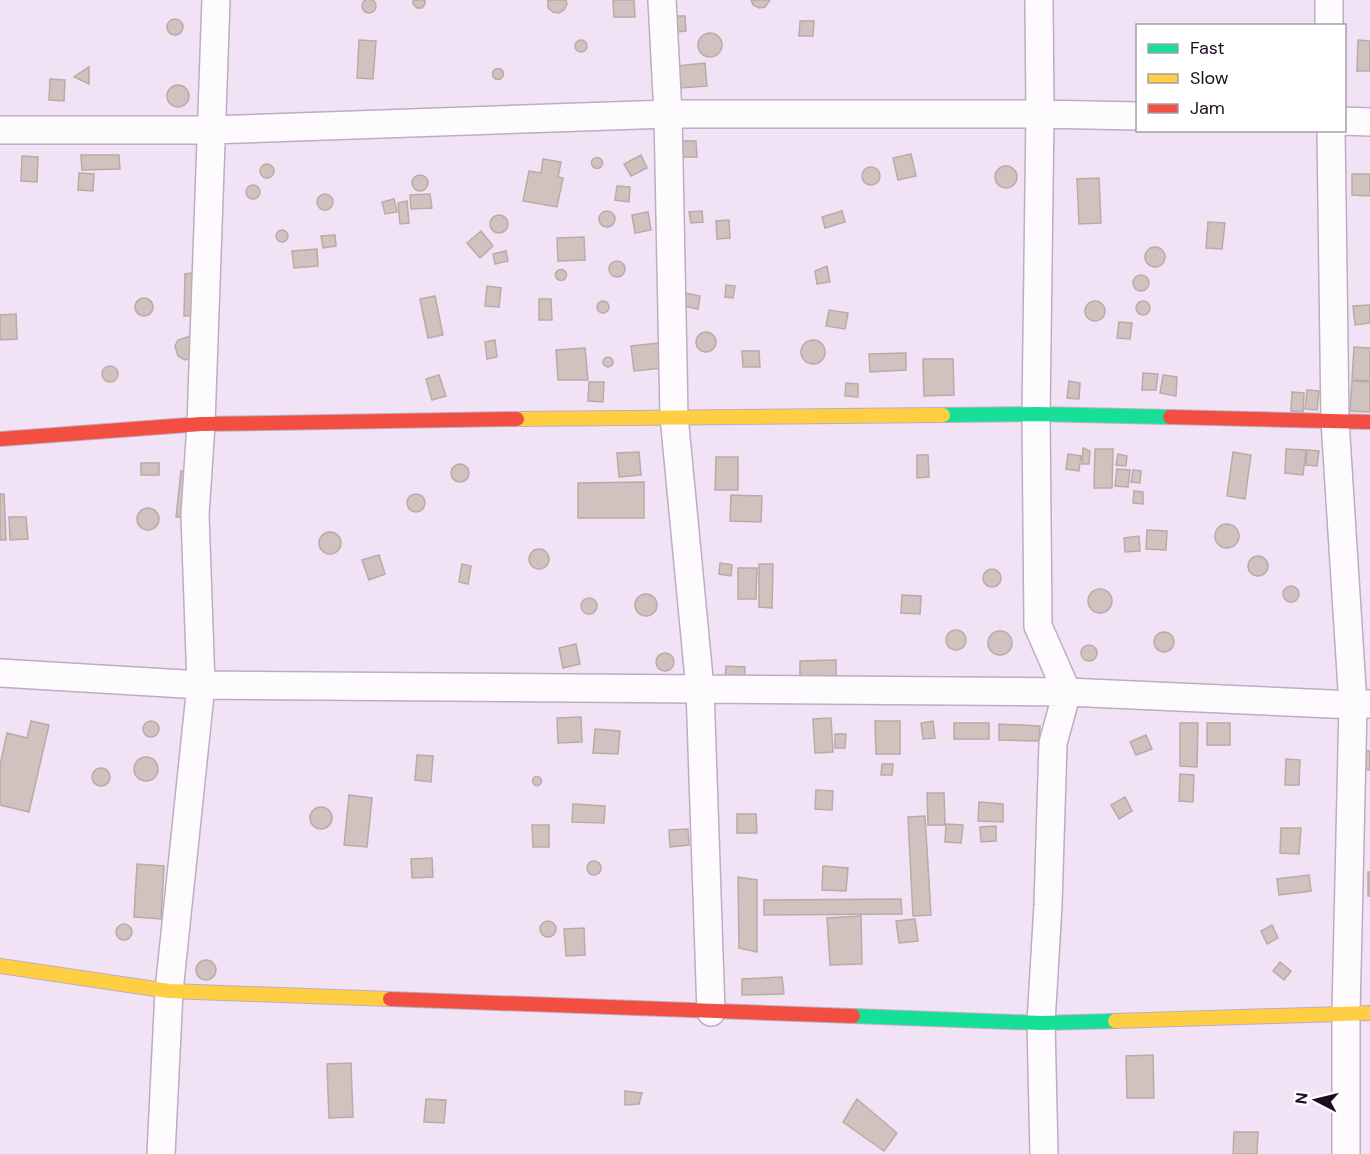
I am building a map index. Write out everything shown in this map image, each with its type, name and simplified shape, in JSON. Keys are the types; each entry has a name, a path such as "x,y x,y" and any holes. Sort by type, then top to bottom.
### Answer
{"street":[{"path":"161,1154 169,991 201,685 195,515 201,424 216,0"},
{"path":"662,0 668,114 675,416 700,688 711,1011"},
{"path":"1039,0 1040,114 1036,414 1038,626 1066,692 1053,743 1048,905 1041,1023 1044,1154"},
{"path":"1329,0 1329,24"},
{"path":"0,130 211,130 668,114 1136,116"},
{"path":"1346,121 1370,122"},
{"path":"1331,132 1335,421 1362,704 1358,1013 1346,1154"},
{"path":"0,439 201,424 675,416 1036,414 1370,422"},
{"path":"0,673 201,685 1066,692 1362,704"},
{"path":"0,966 169,991 1041,1023 1358,1013"}],"building":[{"path":"366,-1 372,-1 376,6 372,13 366,13 362,9 362,3"},
{"path":"413,0 425,0 425,4 422,8 417,8"},
{"path":"548,0 566,0 567,4 559,13 553,12 548,8"},
{"path":"613,0 634,0 635,17 614,17"},
{"path":"751,0 770,0 765,7 759,8 753,5"},
{"path":"675,16 685,16 686,31 677,32"},
{"path":"172,19 178,19 183,27 181,33 172,35 167,30 167,24"},
{"path":"800,21 814,21 813,36 799,36"},
{"path":"710,33 718,37 722,45 718,53 710,57 702,53 698,45 702,37"},
{"path":"359,40 376,41 373,79 357,78"},
{"path":"583,40 587,46 583,52 579,52 575,44"},
{"path":"1358,40 1370,41 1370,71 1357,71"},
{"path":"705,63 707,86 679,88 677,66"},
{"path":"89,67 89,84 74,77"},
{"path":"498,68 504,74 498,80 492,74"},
{"path":"50,79 65,80 64,101 49,100"},
{"path":"178,85 186,88 189,96 186,104 178,107 170,104 167,96 170,88"},
{"path":"681,141 696,141 697,157 681,157"},
{"path":"911,154 916,176 898,180 893,158"},
{"path":"81,155 119,155 120,169 82,170"},
{"path":"641,155 647,168 631,176 624,164"},
{"path":"22,156 38,157 37,182 21,181"},
{"path":"597,157 603,163 597,169 591,163"},
{"path":"543,159 561,162 558,177 563,178 557,207 523,201 529,171 541,173"},
{"path":"267,164 272,166 274,171 272,176 267,178 262,176 260,171 262,166"},
{"path":"1006,166 1014,169 1017,177 1014,185 1006,188 998,185 995,177 998,169"},
{"path":"871,167 877,170 880,176 877,182 871,185 865,182 862,176 865,170"},
{"path":"79,173 94,174 93,191 78,190"},
{"path":"1352,174 1370,174 1370,196 1352,195"},
{"path":"420,175 428,183 420,191 412,183"},
{"path":"1099,178 1101,223 1079,224 1077,179"},
{"path":"253,185 258,187 260,192 258,197 253,199 248,197 246,192 248,187"},
{"path":"617,186 630,187 629,202 615,200"},
{"path":"325,194 333,202 325,210 317,202"},
{"path":"430,194 432,208 411,209 410,195"},
{"path":"394,199 397,212 385,214 382,202"},
{"path":"407,201 409,223 400,224 398,203"},
{"path":"607,211 613,213 615,219 613,225 607,227 601,225 599,219 601,213"},
{"path":"702,211 703,222 691,223 689,212"},
{"path":"842,211 845,222 825,228 822,217"},
{"path":"648,212 651,230 635,233 632,215"},
{"path":"499,215 505,218 508,224 505,230 499,233 493,230 490,224 493,218"},
{"path":"729,220 730,238 717,239 716,221"},
{"path":"1208,222 1225,223 1222,249 1206,248"},
{"path":"284,230 288,236 284,242 280,242 276,234"},
{"path":"481,231 493,246 480,258 467,243"},
{"path":"335,235 336,246 323,248 321,236"},
{"path":"584,237 585,260 558,261 557,238"},
{"path":"1155,247 1162,250 1165,257 1162,264 1155,267 1148,264 1145,257 1148,250"},
{"path":"317,249 318,266 294,268 292,251"},
{"path":"506,251 508,261 495,264 493,254"},
{"path":"617,261 623,263 625,269 623,275 617,277 611,275 609,269 611,263"},
{"path":"827,266 830,282 817,284 815,271"},
{"path":"561,270 565,271 565,279 561,280 557,279 556,275 557,271"},
{"path":"199,272 199,315 184,316 185,274"},
{"path":"1141,275 1147,277 1149,283 1147,289 1141,291 1135,289 1133,283 1135,277"},
{"path":"726,285 735,286 733,298 725,297"},
{"path":"487,286 501,288 499,307 485,306"},
{"path":"685,293 700,296 698,309 683,306"},
{"path":"435,296 443,335 428,338 420,299"},
{"path":"144,298 150,301 153,307 150,313 144,316 138,313 135,307 138,301"},
{"path":"539,299 551,299 552,320 539,320"},
{"path":"605,301 609,307 605,313 601,313 597,305"},
{"path":"1091,301 1099,301 1105,307 1105,315 1099,321 1091,321 1085,315 1085,307"},
{"path":"1140,301 1146,301 1150,308 1146,315 1140,315 1136,311 1136,305"},
{"path":"1370,305 1370,323 1355,325 1353,306"},
{"path":"829,310 848,313 845,329 826,326"},
{"path":"16,314 17,339 0,340 0,315"},
{"path":"1119,322 1132,323 1130,339 1117,338"},
{"path":"706,332 713,335 716,342 713,349 706,352 699,349 696,342 699,335"},
{"path":"190,336 193,338 192,358 185,360 178,356 175,346 178,340"},
{"path":"495,340 497,357 487,359 485,342"},
{"path":"813,340 821,344 825,352 821,360 813,364 805,360 801,352 805,344"},
{"path":"659,343 662,368 634,371 631,346"},
{"path":"1354,347 1370,348 1370,381 1352,380"},
{"path":"585,348 588,380 558,380 556,350"},
{"path":"742,351 759,351 760,367 743,367"},
{"path":"906,353 906,370 870,372 869,354"},
{"path":"608,357 612,358 612,366 608,367 604,366 603,362 604,358"},
{"path":"923,359 953,359 954,395 924,396"},
{"path":"110,366 116,368 118,374 116,380 110,382 104,380 102,374 104,368"},
{"path":"1143,373 1158,374 1156,390 1142,390"},
{"path":"439,375 446,396 432,400 426,379"},
{"path":"1163,375 1177,377 1176,396 1160,393"},
{"path":"1069,381 1080,383 1079,399 1067,398"},
{"path":"1352,381 1370,382 1370,412 1350,411"},
{"path":"589,382 604,382 603,402 588,401"},
{"path":"846,383 858,384 858,397 845,396"},
{"path":"1307,390 1319,391 1317,410 1305,409"},
{"path":"1292,392 1304,393 1303,412 1291,411"},
{"path":"1083,448 1090,451 1089,464 1082,464"},
{"path":"1095,449 1113,449 1112,488 1094,488"},
{"path":"1286,449 1306,450 1303,475 1285,473"},
{"path":"1307,450 1319,451 1317,466 1306,465"},
{"path":"639,452 641,475 619,477 617,453"},
{"path":"1233,452 1251,455 1245,499 1227,496"},
{"path":"1068,454 1081,456 1079,471 1066,469"},
{"path":"1118,454 1127,456 1126,466 1116,465"},
{"path":"917,455 928,455 929,477 917,478"},
{"path":"716,457 738,457 738,490 715,490"},
{"path":"141,463 159,463 159,475 141,475"},
{"path":"460,464 466,467 469,473 466,479 460,482 454,479 451,473 454,467"},
{"path":"1117,469 1130,470 1128,487 1115,486"},
{"path":"1133,470 1141,471 1140,483 1131,482"},
{"path":"181,471 192,472 190,517 176,517"},
{"path":"644,482 644,518 578,518 578,483"},
{"path":"1134,491 1143,492 1143,504 1133,503"},
{"path":"0,494 4,494 6,540 0,540"},
{"path":"416,494 422,497 425,503 422,509 416,512 410,509 407,503 410,497"},
{"path":"731,495 762,496 761,522 730,521"},
{"path":"148,508 158,515 159,519 152,529 148,530 138,523 137,519 144,509"},
{"path":"9,517 26,517 28,539 10,540"},
{"path":"1227,524 1236,527 1239,536 1236,545 1227,548 1218,545 1215,536 1218,527"},
{"path":"1147,530 1167,531 1166,550 1146,549"},
{"path":"330,532 338,535 341,543 338,551 330,554 322,551 319,543 322,535"},
{"path":"1139,536 1140,551 1125,552 1124,538"},
{"path":"539,549 546,552 549,559 546,566 539,569 532,566 529,559 532,552"},
{"path":"379,555 385,574 369,580 362,560"},
{"path":"1258,556 1265,559 1268,566 1265,573 1258,576 1251,573 1248,566 1251,559"},
{"path":"720,563 732,565 731,576 719,574"},
{"path":"462,564 471,566 468,584 459,582"},
{"path":"759,564 773,564 772,608 759,607"},
{"path":"738,568 757,568 756,599 738,599"},
{"path":"992,569 998,572 1001,578 998,584 992,587 986,584 983,578 986,572"},
{"path":"1291,586 1297,588 1299,594 1297,600 1291,602 1285,600 1283,594 1285,588"},
{"path":"1100,589 1108,593 1112,601 1108,609 1100,613 1092,609 1088,601 1092,593"},
{"path":"646,594 656,601 657,605 650,615 646,616 636,609 635,605 642,595"},
{"path":"902,595 921,596 920,614 901,613"},
{"path":"589,598 595,600 597,606 595,612 589,614 583,612 581,606 583,600"},
{"path":"952,630 960,630 966,636 966,644 960,650 952,650 946,644 946,636"},
{"path":"1000,631 1008,635 1012,643 1008,651 1000,655 992,651 988,643 992,635"},
{"path":"1160,632 1168,632 1174,638 1174,646 1168,652 1160,652 1154,646 1154,638"},
{"path":"576,644 580,664 563,668 559,648"},
{"path":"1086,645 1092,645 1097,653 1095,659 1086,661 1081,656 1081,650"},
{"path":"661,653 669,653 674,658 672,669 661,671 656,666 656,658"},
{"path":"836,660 836,683 800,683 800,661"},
{"path":"726,666 745,667 744,682 725,681"},
{"path":"581,717 582,742 558,743 557,718"},
{"path":"831,718 833,752 815,753 813,719"},
{"path":"31,721 49,725 29,812 0,805 0,765 7,733 27,738"},
{"path":"148,721 154,721 159,729 157,735 148,737 143,732 143,726"},
{"path":"875,721 900,721 900,754 876,754"},
{"path":"933,721 935,738 923,739 921,723"},
{"path":"954,723 989,723 989,739 954,739"},
{"path":"1180,723 1198,723 1197,767 1180,766"},
{"path":"1207,723 1230,723 1230,745 1207,745"},
{"path":"999,724 1040,726 1039,741 999,740"},
{"path":"595,729 620,731 618,754 593,753"},
{"path":"835,734 846,734 845,748 835,748"},
{"path":"1146,735 1152,749 1136,755 1130,742"},
{"path":"1361,750 1370,751 1370,770 1358,768"},
{"path":"417,755 433,756 431,782 415,780"},
{"path":"146,757 151,758 157,764 157,774 151,780 146,781 141,780 135,774 134,769 135,764 141,758"},
{"path":"1286,759 1300,760 1299,785 1285,785"},
{"path":"882,764 893,764 892,775 881,775"},
{"path":"97,768 105,768 110,773 108,784 97,786 92,781 92,773"},
{"path":"1180,774 1194,775 1193,802 1179,801"},
{"path":"537,776 542,781 537,786 532,781"},
{"path":"816,790 833,791 832,810 815,809"},
{"path":"927,793 944,793 945,825 928,825"},
{"path":"349,795 372,798 367,847 344,845"},
{"path":"1125,797 1132,811 1119,819 1111,805"},
{"path":"979,802 1003,804 1003,822 978,821"},
{"path":"573,804 605,806 604,823 572,822"},
{"path":"321,807 329,810 332,818 329,826 321,829 313,826 310,818 313,810"},
{"path":"737,814 756,814 757,833 737,833"},
{"path":"925,816 931,915 913,916 908,817"},
{"path":"946,824 963,825 961,843 945,842"},
{"path":"532,825 549,825 549,847 533,847"},
{"path":"996,826 996,841 981,842 980,827"},
{"path":"1281,828 1301,828 1299,854 1280,853"},
{"path":"688,829 689,845 670,847 669,830"},
{"path":"432,858 433,877 412,878 411,859"},
{"path":"591,861 597,861 601,868 597,875 591,875 587,871 587,865"},
{"path":"137,864 164,866 161,919 134,917"},
{"path":"823,866 848,868 846,891 822,890"},
{"path":"1368,872 1370,872 1370,896 1368,896"},
{"path":"1309,875 1311,891 1279,895 1277,879"},
{"path":"738,877 757,880 757,952 739,948"},
{"path":"901,899 902,914 764,915 764,900"},
{"path":"861,916 862,964 830,965 827,918"},
{"path":"915,919 918,941 899,943 896,921"},
{"path":"548,921 556,929 548,937 540,929"},
{"path":"121,924 127,924 132,932 130,938 121,940 116,935 116,929"},
{"path":"1272,925 1278,938 1267,944 1261,931"},
{"path":"584,928 585,955 566,956 564,929"},
{"path":"206,960 213,963 216,970 213,977 206,980 199,977 196,970 199,963"},
{"path":"1280,962 1291,971 1284,980 1273,971"},
{"path":"782,977 784,994 742,995 742,979"},
{"path":"1153,1055 1154,1098 1127,1098 1126,1056"},
{"path":"351,1063 353,1117 329,1118 327,1064"},
{"path":"625,1091 642,1093 639,1104 625,1105"},
{"path":"426,1099 446,1100 444,1123 424,1122"},
{"path":"857,1099 897,1133 884,1151 843,1122"},
{"path":"1234,1132 1258,1132 1257,1154 1233,1154"}],"traffic: fast":[{"path":"943,415 1036,414 1170,417"},
{"path":"853,1016 1041,1023 1115,1021"}],"traffic: slow":[{"path":"517,419 943,415"},
{"path":"0,966 169,991 390,999"},
{"path":"1115,1021 1370,1013"}],"traffic: jam":[{"path":"1170,417 1370,422"},
{"path":"0,439 201,424 517,419"},
{"path":"390,999 853,1016"}]}
